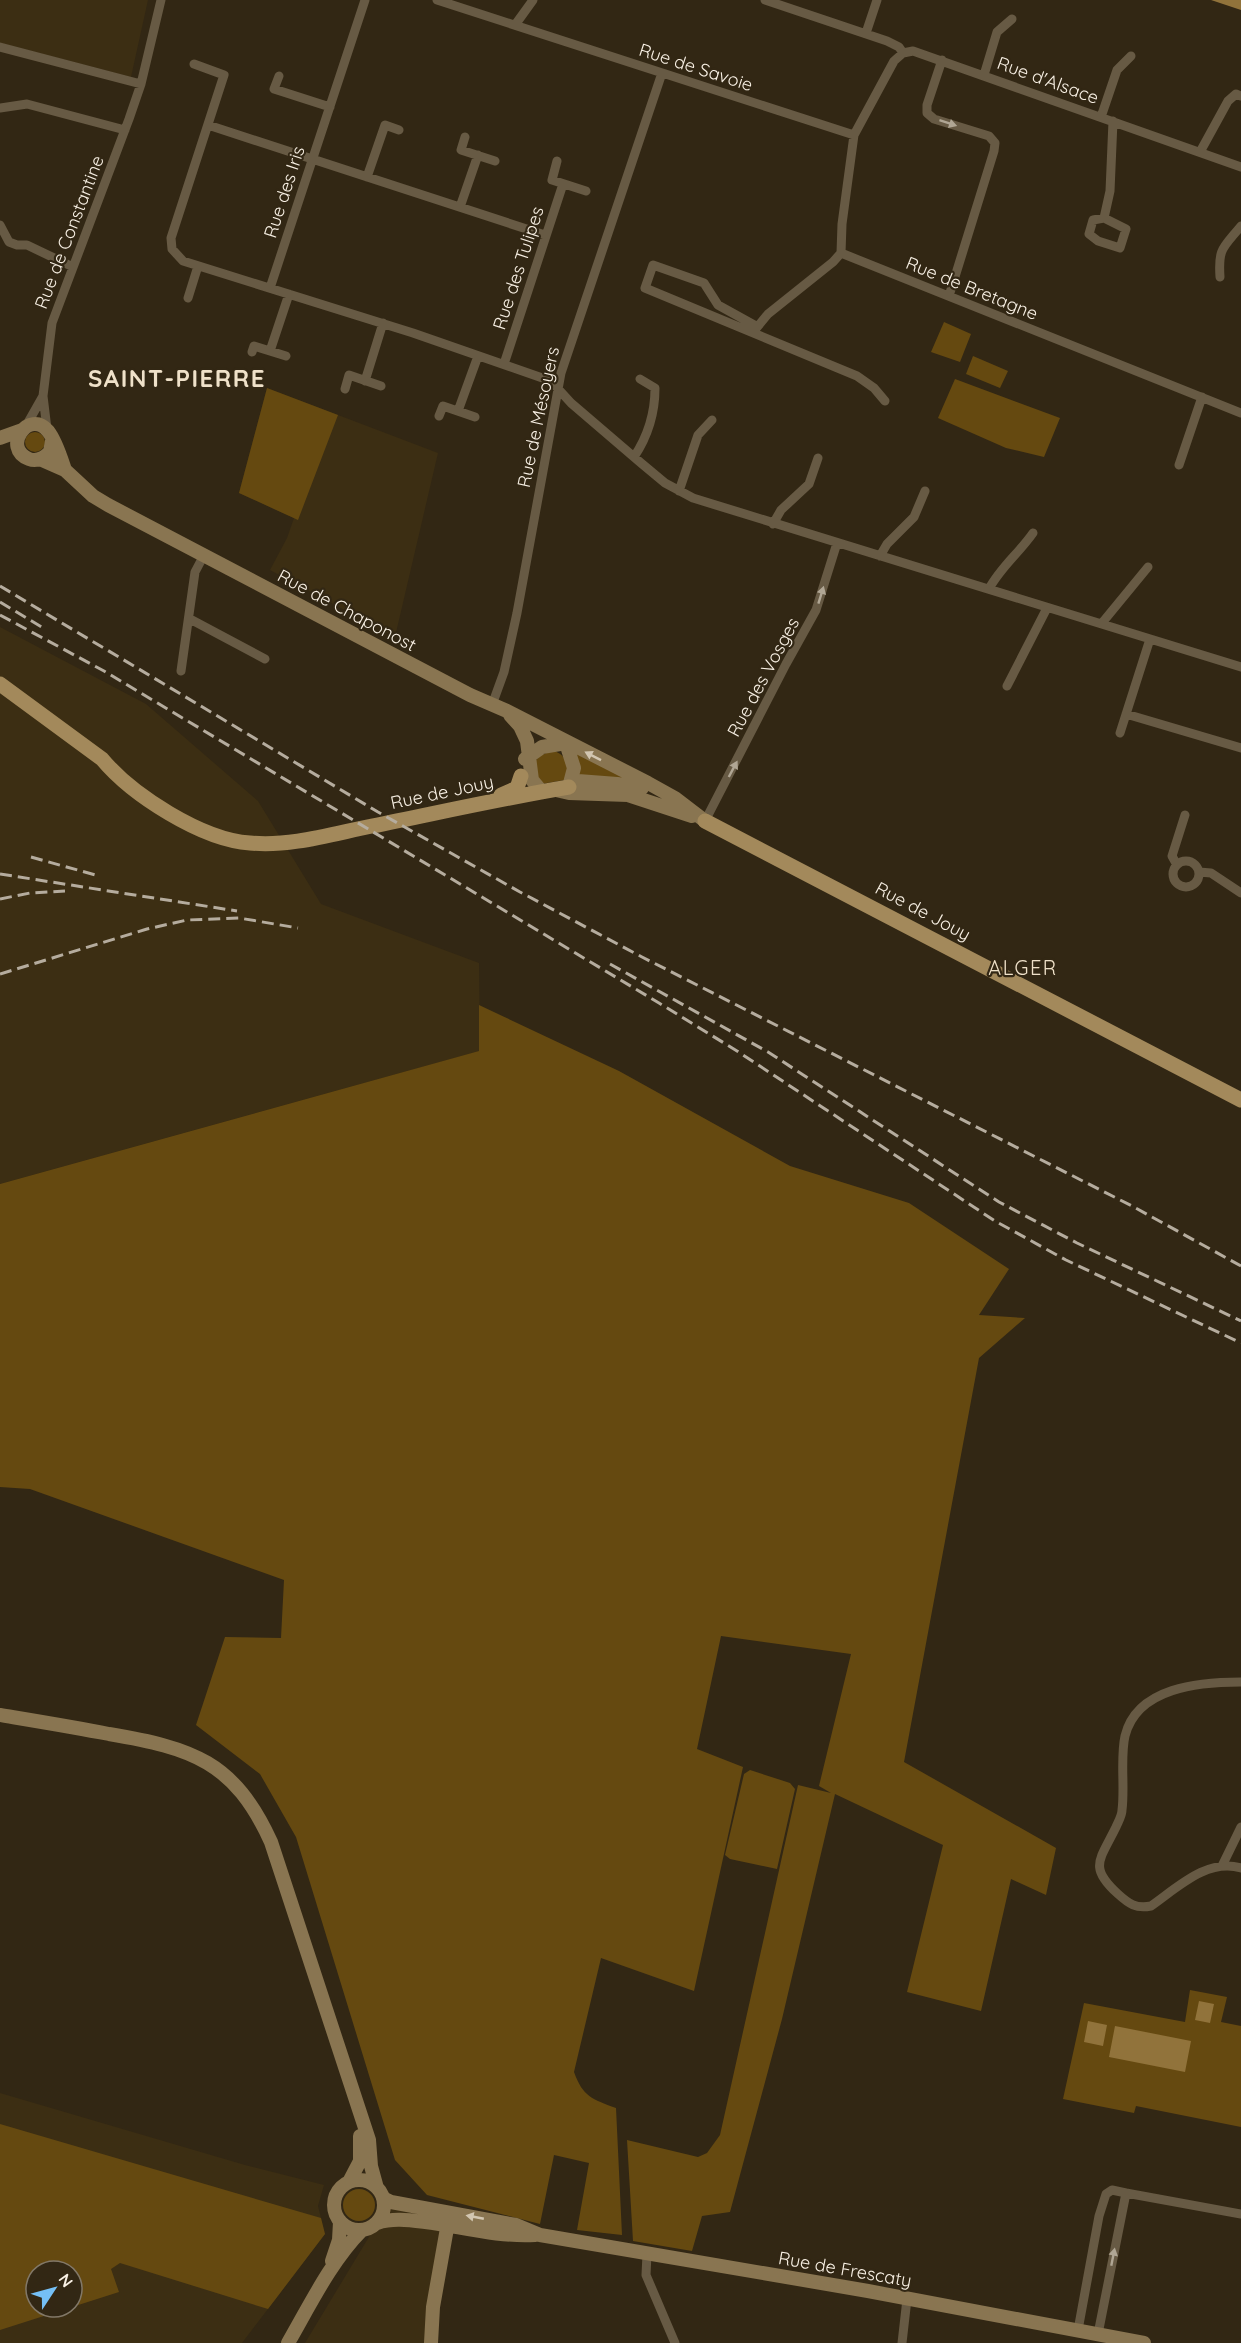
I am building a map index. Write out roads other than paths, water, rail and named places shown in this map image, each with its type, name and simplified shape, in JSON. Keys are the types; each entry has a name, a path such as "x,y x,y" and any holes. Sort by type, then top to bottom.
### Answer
{"main road":[{"path":"0,438 24,428 37,424 50,435 50,452 40,459 27,459 19,450 17,440 24,428"},
{"name":"Rue de Chaponost","path":"50,435 65,470"},
{"path":"0,445 19,450"},
{"name":"Rue de Chaponost","path":"40,459 65,470 93,496 108,505 621,770"},
{"name":"Rue de Jouy","path":"0,684 102,759 120,766 177,809 192,824 220,837 250,843 296,841 356,830 555,790 578,781 638,787 675,798"},
{"path":"511,715 527,741 527,757 532,780 555,790 569,793 628,795 705,820"},
{"path":"467,807 517,788 527,757 542,747 566,743 574,768 555,790"},
{"name":"Rue de Jouy","path":"621,770 675,798 705,820 1241,1100"},
{"path":"0,1715 165,1744 202,1758 243,1792 259,1815 271,1842 355,2104 369,2140 371,2166 384,2210 377,2223 362,2230 346,2249 288,2343"},
{"path":"350,2182 360,2161 361,2139 355,2104"},
{"path":"323,2283 339,2240 340,2222 334,2208 335,2200 343,2186 350,2182 364,2181 380,2193"},
{"name":"Rue de Frescaty","path":"380,2193 391,2202 514,2236 540,2235 1144,2343"},
{"name":"Rue de Frescaty","path":"377,2223 388,2219 449,2219"},
{"path":"431,2343 433,2307 449,2219"},
{"path":"340,2222 354,2230 362,2230"}],"street":[{"name":"Rue de Constantine","path":"50,435 43,396 50,332 141,84 161,0"},
{"name":"Rue des Iris","path":"270,288 365,0"},
{"name":"Rue de Savoie","path":"437,0 854,135"},
{"path":"515,26 533,0"},
{"name":"Rue d'Alsace","path":"765,0 866,33 894,44 903,53 919,52 1241,167"},
{"path":"866,33 877,0"},
{"name":"Rue d'Alsace","path":"984,75 997,32 1012,19"},
{"path":"0,47 141,84"},
{"path":"755,329 768,314 841,253 841,234 854,135 894,61 903,53"},
{"name":"Rue d'Alsace","path":"1101,117 1117,70 1131,56"},
{"path":"942,60 927,105 927,113 934,118 989,136 995,143 949,296"},
{"path":"194,64 224,75 171,238 173,252 183,261 383,323 551,381 571,403 634,457 679,491 708,504 1239,666 1241,655"},
{"name":"Rue de Mésoyers","path":"492,705 504,672 519,604 558,388 662,73"},
{"path":"279,76 274,89 330,107"},
{"path":"1200,152 1228,101 1236,94 1241,96"},
{"path":"0,108 27,104 125,130"},
{"name":"Rue d'Alsace","path":"1104,218 1110,191 1113,121"},
{"path":"208,125 545,235"},
{"path":"367,177 384,125 399,130"},
{"path":"465,137 461,150 495,160"},
{"path":"460,207 478,155"},
{"path":"557,161 552,180 586,191"},
{"name":"Rue des Tulipes","path":"504,364 563,184"},
{"path":"0,225 9,242 27,245 73,267"},
{"path":"1220,278 1219,257 1221,252 1241,226"},
{"name":"Rue de Bretagne","path":"841,253 1241,413"},
{"path":"755,329 718,305 704,283 653,265 645,288 717,317 755,329 857,376 874,388 885,401"},
{"path":"188,298 198,266"},
{"path":"270,351 289,294"},
{"path":"717,317 718,305"},
{"path":"365,381 383,323"},
{"path":"252,352 254,346 286,356"},
{"path":"458,411 478,356"},
{"path":"345,389 349,375 381,386"},
{"path":"634,457 644,442 655,407 655,388 640,379"},
{"name":"Rue de Constantine","path":"24,428 43,396"},
{"path":"1179,465 1202,397"},
{"path":"439,416 443,406 475,417"},
{"path":"679,491 698,435 712,420"},
{"path":"773,524 781,510 808,484 818,458"},
{"path":"880,556 887,544 914,517 925,491"},
{"path":"989,589 996,576 1018,554 1033,533"},
{"name":"Rue des Vosges","path":"705,820 816,609 837,543"},
{"path":"182,671 195,572 204,555"},
{"path":"1102,623 1148,567"},
{"path":"1007,686 1047,608"},
{"path":"190,619 265,659"},
{"path":"1120,734 1150,639"},
{"path":"1126,714 1241,748"},
{"path":"1176,865 1188,861 1196,865 1199,872 1198,879 1193,885 1181,887 1173,876 1176,865 1172,856 1185,815"},
{"path":"1199,872 1211,873 1241,893"},
{"path":"1241,1682 1185,1686 1156,1698 1142,1707 1131,1722 1125,1737 1122,1813 1099,1863 1099,1873 1130,1904 1141,1908 1151,1906 1204,1870 1222,1866 1241,1868"},
{"path":"1222,1866 1241,1827"},
{"path":"1078,2330 1099,2216 1106,2194 1112,2190 1241,2214"},
{"path":"1098,2334 1126,2193"},
{"path":"647,2254 646,2275 675,2343"},
{"path":"902,2343 907,2299"}],"railway":[{"path":"0,586 378,812 520,892 642,957 1132,1206 1241,1266"},
{"path":"0,602 45,629"},
{"path":"0,615 104,671 659,1003 737,1051 995,1221 1066,1260 1241,1343"},
{"path":"31,857 99,876"},
{"path":"0,874 237,911"},
{"path":"0,899 30,893 65,891"},
{"path":"0,974 147,929 187,920 239,918 298,928"},
{"path":"610,964 768,1052 999,1202 1077,1243 1241,1321"}],"district":[{"name":"SAINT-PIERRE","path":"177,378"},
{"name":"ALGER","path":"1023,967"}]}
